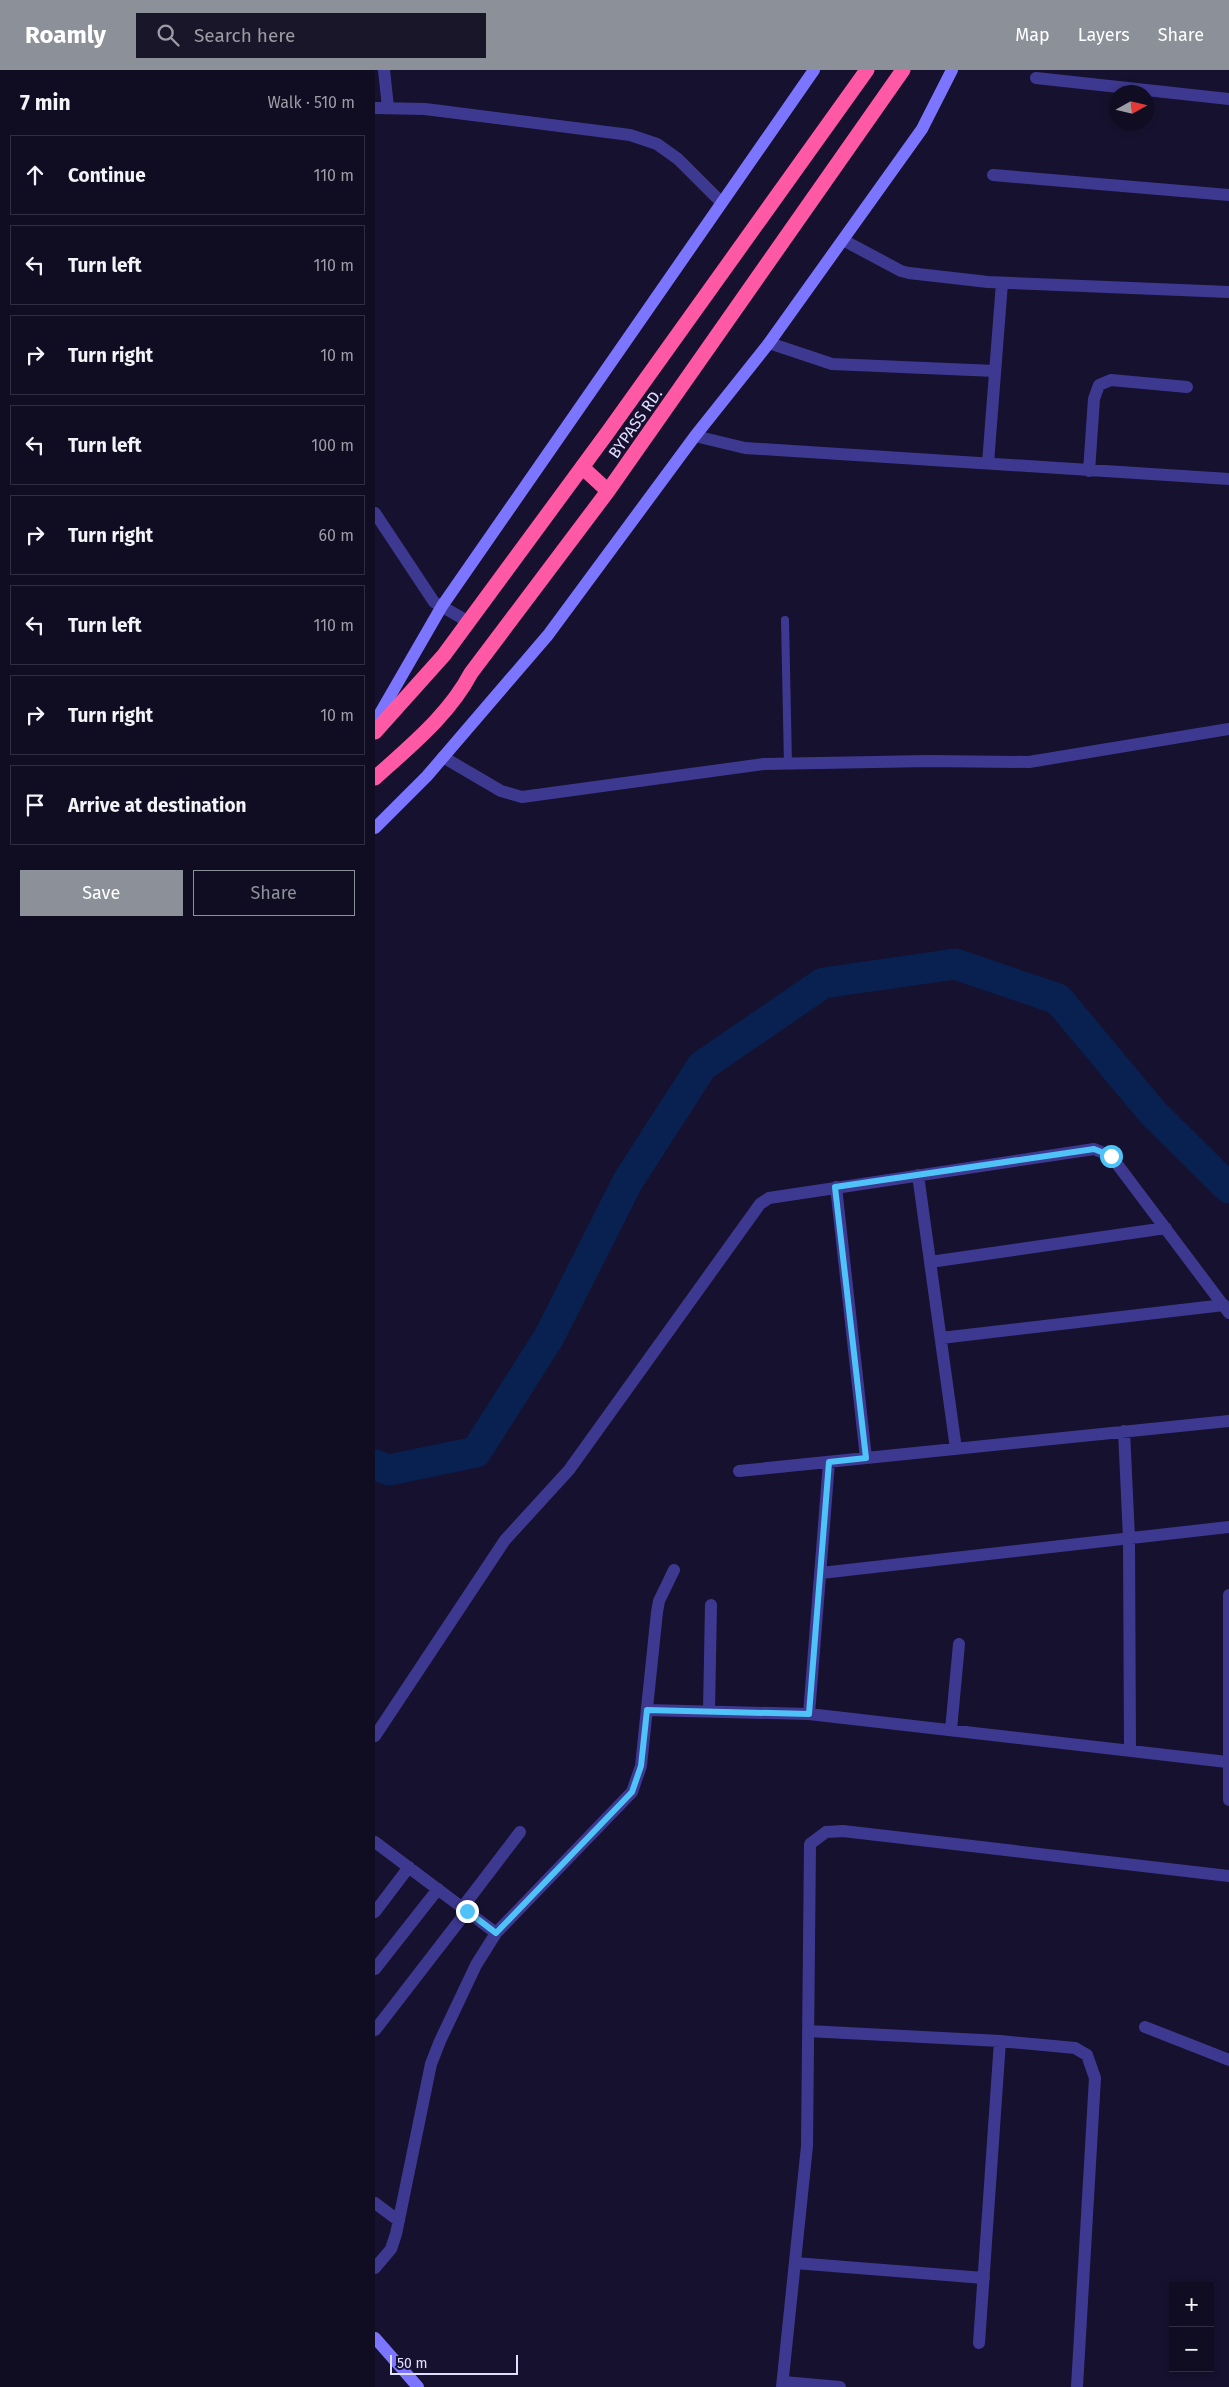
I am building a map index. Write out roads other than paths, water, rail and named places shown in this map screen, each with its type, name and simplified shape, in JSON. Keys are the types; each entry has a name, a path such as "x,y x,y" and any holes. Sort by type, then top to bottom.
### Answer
{"highway":[{"name":"BYPASS RD.","path":"375,732 444,656 867,70"},
{"name":"BYPASS RD.","path":"375,778 427,730 460,694 471,673 608,491 903,70"},
{"path":"582,467 608,491"}],"street":[{"path":"384,70 381,107 425,109 630,135 657,144 671,154 721,202"},
{"path":"375,722 442,606 814,70"},
{"path":"375,828 443,757 548,635 695,436 769,344 921,129 952,70"},
{"path":"1036,78 1229,99"},
{"path":"993,175 1229,195"},
{"path":"843,240 901,271 1002,282 1229,292"},
{"path":"988,463 1002,282"},
{"path":"769,344 832,364 995,371"},
{"path":"1089,471 1094,399 1099,385 1111,380 1187,386"},
{"path":"695,436 745,448 1229,479"},
{"path":"375,514 426,593 434,602 469,622"},
{"path":"443,757 501,791 523,797 764,764 929,761 1029,762 1229,728"},
{"path":"375,1736 505,1540 569,1470 760,1204 769,1198 1094,1149 1111,1156 1227,1309"},
{"path":"918,1175 956,1449"},
{"path":"835,1187 866,1458"},
{"path":"930,1262 1166,1228"},
{"path":"941,1338 1227,1309"},
{"path":"739,1472 1229,1420"},
{"path":"1123,1431 1129,1538 1130,1751"},
{"path":"809,1714 829,1462"},
{"path":"821,1573 1229,1527"},
{"path":"375,2268 391,2249 399,2221 431,2064 475,1964 496,1933 632,1792 641,1766 659,1601 674,1570"},
{"path":"1229,1595 1227,1762 1229,1800"},
{"path":"709,1711 711,1605"},
{"path":"951,1730 959,1644"},
{"path":"647,1710 809,1714 1227,1762"},
{"path":"840,2387 783,2385 807,2146 810,1844 826,1832 843,1831 1229,1876"},
{"path":"375,2030 520,1832"},
{"path":"377,1846 409,1867 496,1933"},
{"path":"375,1912 409,1867"},
{"path":"375,1969 438,1889"},
{"path":"1145,2027 1229,2060"},
{"path":"808,2031 1000,2041 1075,2048 1087,2055 1095,2078 1077,2387"},
{"path":"979,2343 1000,2041"},
{"path":"375,2203 399,2221"},
{"path":"795,2263 984,2278"},
{"path":"375,2338 418,2387"}],"lane":[{"path":"785,620 788,764"}],"waterway":[{"path":"375,1465 389,1470 476,1452 549,1337 628,1181 702,1066 823,983 955,964 1058,999 1153,1113 1229,1188"}]}
